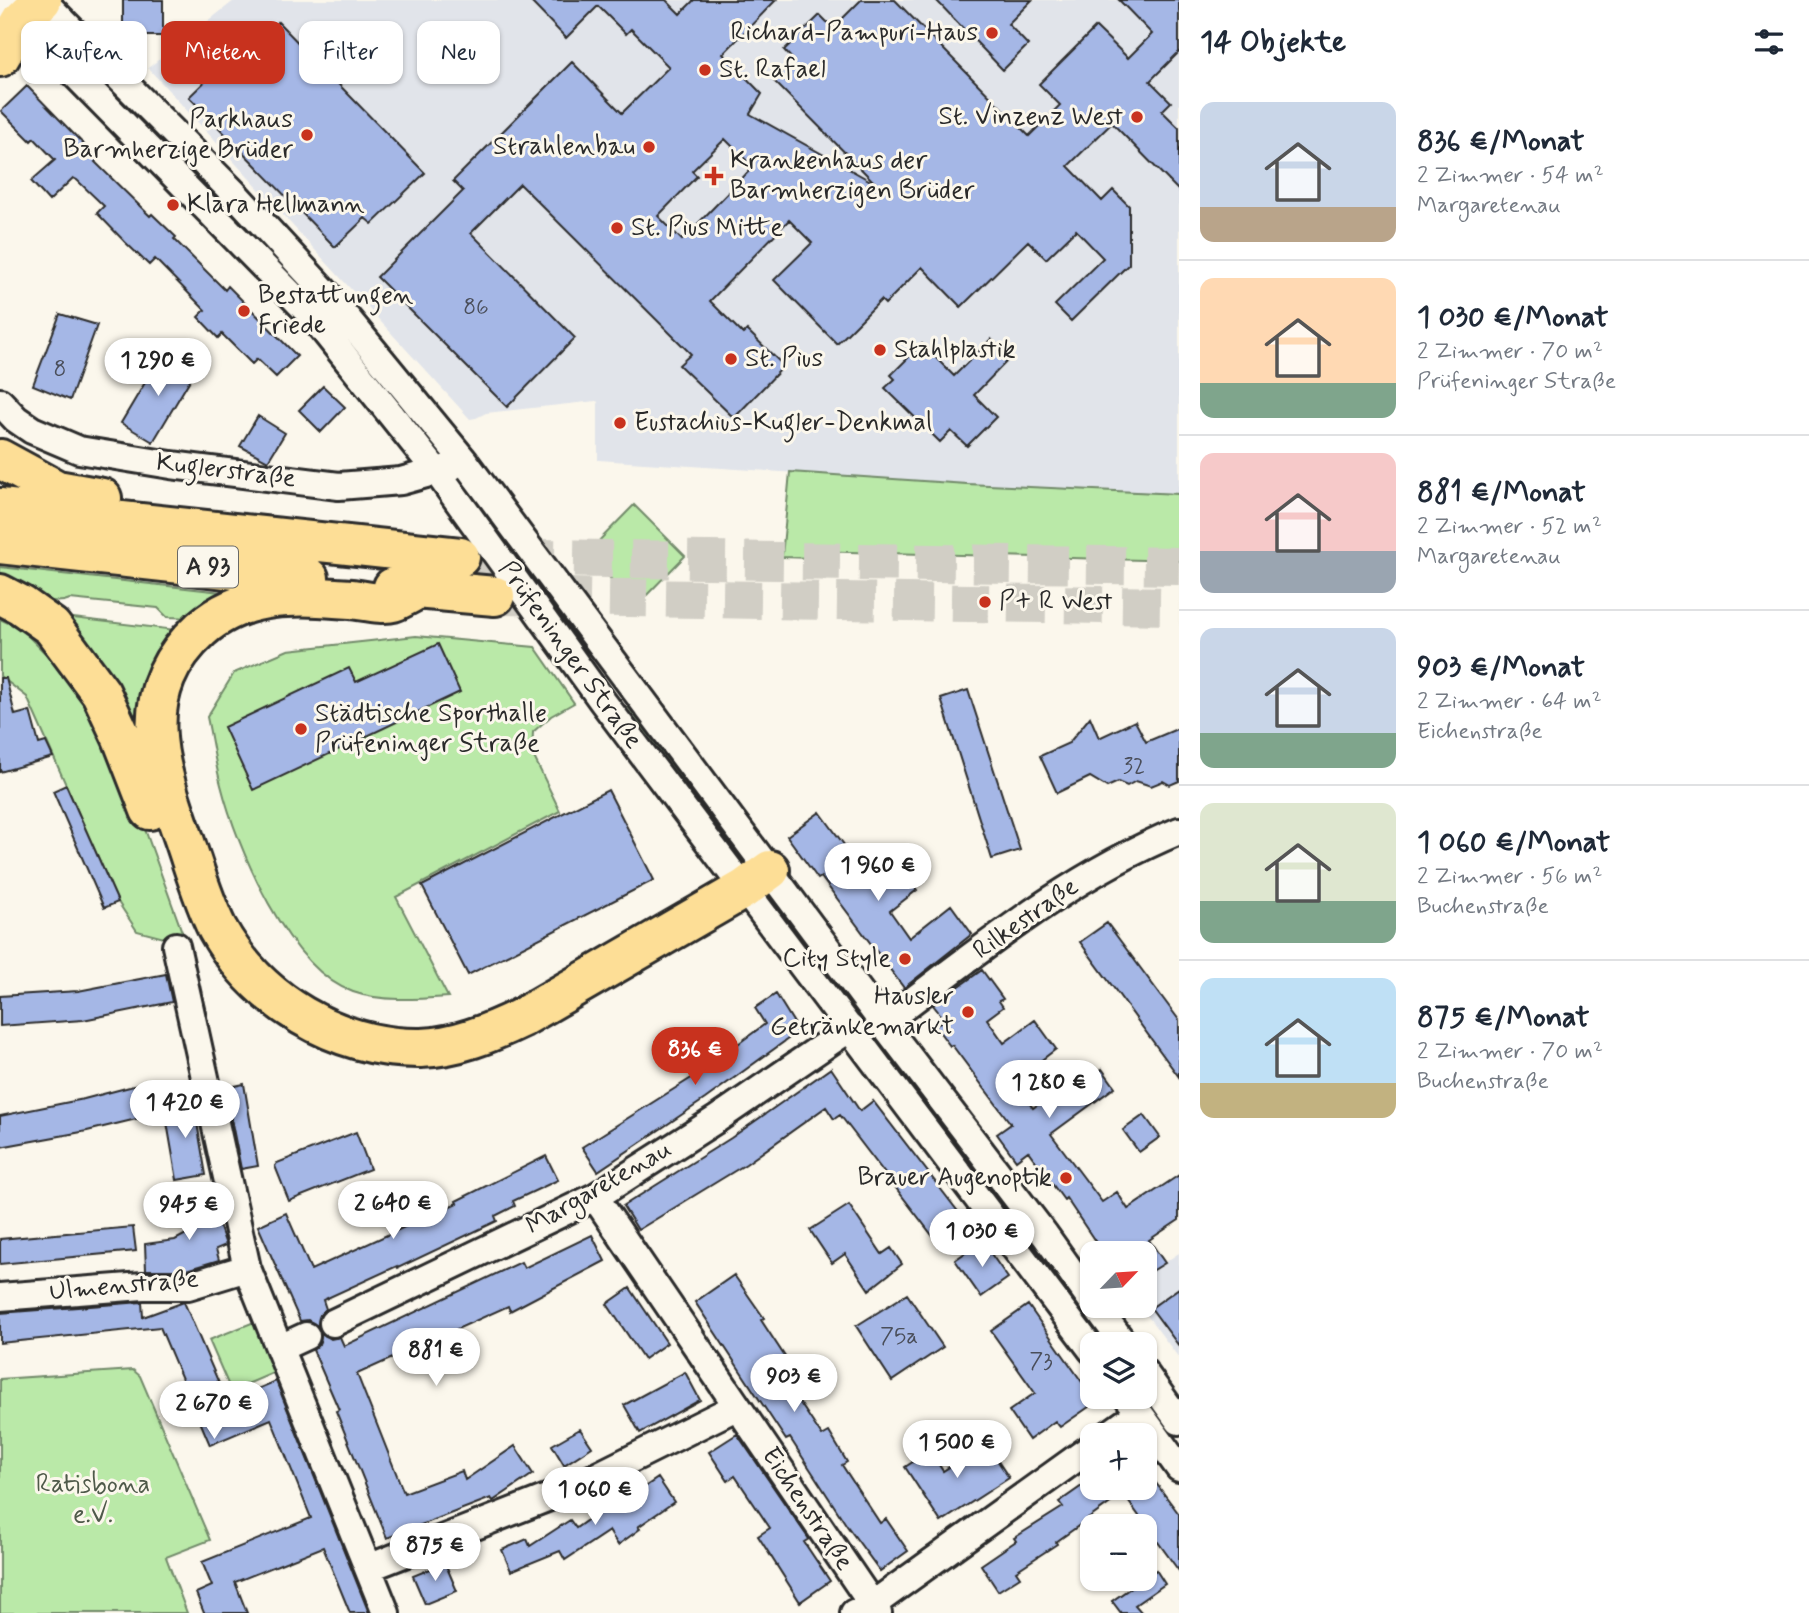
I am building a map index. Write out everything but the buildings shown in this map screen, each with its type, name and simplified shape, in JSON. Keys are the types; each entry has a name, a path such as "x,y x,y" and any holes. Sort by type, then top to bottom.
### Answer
{"highway":[{"path":"0,57 18,5"},
{"path":"0,459 57,490 161,508 191,528"},
{"name":"A 93","path":"0,508 460,556"},
{"name":"A 93","path":"0,544 417,590 495,596"},
{"path":"417,590 391,603 300,595 274,596 251,602 203,627 184,646 167,670 160,693 156,724 158,757 167,791 217,927 236,957 263,988 291,1010 327,1029 360,1040 423,1048 458,1042 492,1032 521,1018 762,887"},
{"path":"0,594 52,627 101,693 136,770 188,910 206,950 234,988 262,1015 296,1038 334,1056 372,1065 412,1069 457,1066 495,1055 534,1036 762,887"}],"street":[{"name":"Prüfeninger Straße","path":"18,5 226,185 309,274 465,462 762,887 850,1028 1080,1334"},
{"name":"Prüfeninger Straße","path":"18,5 313,317 437,472 582,673 762,887 883,1023 1080,1284"},
{"name":"Kuglerstraße","path":"0,402 16,419 32,430 79,450 339,486 401,481 465,462"},
{"name":"Rilkestraße","path":"883,1023 1063,890 1124,856 1179,831"},
{"path":"176,946 247,1268 386,1613"},
{"name":"Margaretenau","path":"333,1323 595,1196 717,1119 850,1028"},
{"name":"Eichenstraße","path":"595,1196 868,1610"},
{"name":"Ulmenstraße","path":"0,1297 143,1286 188,1286 247,1268"},
{"path":"280,1348 306,1336"},
{"path":"1157,1391 1179,1421"},
{"path":"368,1568 575,1487 736,1407"},
{"path":"1118,1423 1130,1409"},
{"path":"1136,1409 1179,1468"},
{"path":"868,1610 1080,1456"}],"shaded area":[{"name":"Krankenhaus der Barmherzigen Brüder","path":"235,0 1179,0 1179,494 967,484 598,460 596,401 486,413 470,419 163,84 285,84 285,21 208,21"},
{"name":"Krankenhaus der Barmherzigen Brüder","path":"161,58 161,82 148,68"},
{"path":"1179,1253 1179,1358 1149,1318 1157,1318 1157,1268"}],"green space":[{"path":"790,472 1179,494 1179,561 812,551 812,558 782,557"},
{"path":"634,505 685,556 637,605 586,554"},
{"path":"0,567 239,594 195,618 167,617 158,608 70,599 43,599 0,579"},
{"path":"56,616 185,631 147,747"},
{"path":"0,619 21,629 70,678 107,735 182,932 164,938 137,931 118,902 27,697 0,676"},
{"path":"416,636 535,647 574,703 551,716 533,732 532,753 560,811 396,897 448,997 388,999 353,992 329,979 307,959 287,933 269,904 239,841 221,785 207,717 234,673 288,650"},
{"path":"628,697 752,860 751,873 628,707"},
{"path":"792,922 1080,1299 1080,1314 789,924"},
{"path":"267,1317 287,1367 231,1391 209,1340"},
{"path":"1083,1318 1094,1318 1105,1332 1093,1332"},
{"name":"Ratisbona e.V.","path":"133,1370 140,1376 210,1540 166,1557 187,1613 0,1613 0,1379"}],"tunnel":[{"path":"460,557 1179,566"},
{"path":"495,596 1179,606"}],"place":[{"name":"Richard-Pampuri-Haus","path":"992,33"},
{"name":"St. Rafael","path":"705,70"},
{"name":"St. Vinzenz West","path":"1137,117"},
{"name":"Parkhaus Barmherzige Brüder","path":"307,135"},
{"name":"Strahlenbau","path":"649,147"},
{"name":"Krankenhaus der Barmherzigen Brüder","path":"714,176"},
{"name":"Klara Hellmann","path":"173,205"},
{"name":"St. Pius Mitte","path":"617,228"},
{"name":"Bestattungen Friede","path":"244,311"},
{"name":"Stahlplastik","path":"880,350"},
{"name":"St. Pius","path":"731,359"},
{"name":"Eustachius-Kugler-Denkmal","path":"620,423"},
{"name":"P+ R West","path":"985,602"},
{"name":"Städtische Sporthalle Prüfeninger Straße","path":"301,729"},
{"name":"City Style","path":"905,959"},
{"name":"Hausler Getränkemarkt","path":"968,1012"},
{"name":"Brauer Augenoptik","path":"1066,1178"}]}
